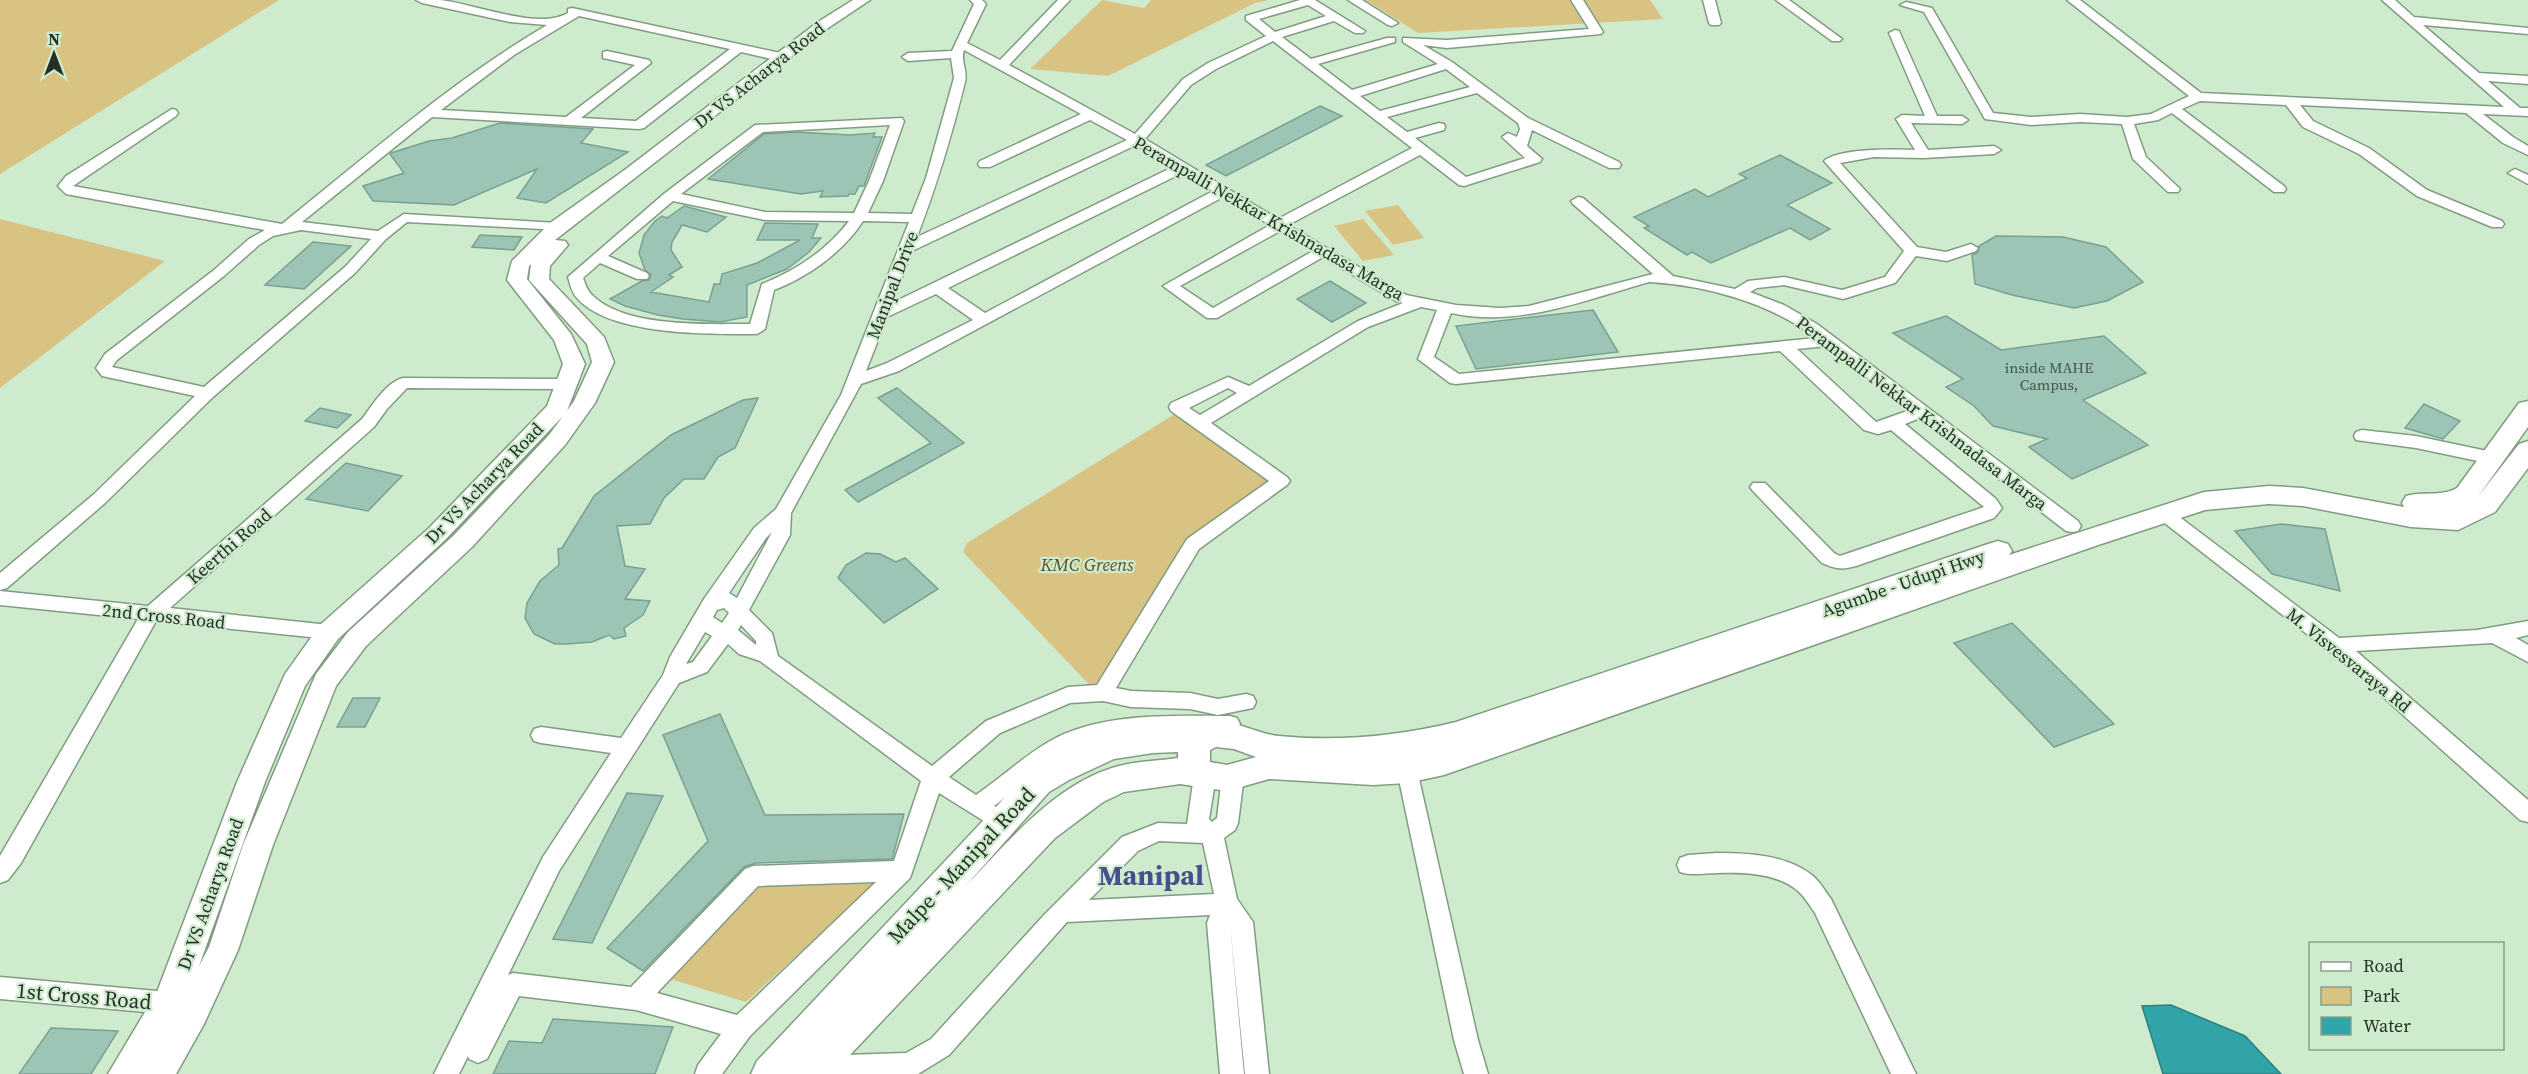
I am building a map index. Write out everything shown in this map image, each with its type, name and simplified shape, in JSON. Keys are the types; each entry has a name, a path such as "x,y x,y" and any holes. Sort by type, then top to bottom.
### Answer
{"highway":[{"name":"Agumbe - Udupi Hwy","path":"1222,755 1269,766 1373,771 1407,770 1444,762 2155,507 2187,491 2259,483 2289,484 2408,502 2453,502 2466,494 2528,409"},
{"name":"Agumbe - Udupi Hwy","path":"1222,755 1276,749 1316,751 1392,748 1424,744 2072,526 2155,507 2269,495 2304,497 2411,518 2458,521 2486,505 2528,450"},
{"name":"Malpe - Manipal Road","path":"770,1074 989,814 1072,760 1105,748 1136,741 1170,739 1222,755"},
{"name":"Malpe - Manipal Road","path":"809,1071 1043,828 1073,804 1120,779 1180,771 1222,755"}],"main road":[{"name":"Dr VS Acharya Road","path":"158,1074 193,1013 223,950 258,845 325,681 357,639 463,541 557,440 584,403 603,362 597,342 539,280 540,265 574,228 780,57 824,24 862,0"},
{"name":"Dr VS Acharya Road","path":"125,1074 168,1004 225,851 294,681 329,633 437,534 557,410 574,364 564,339 517,280 519,265 557,227 638,175 834,28 879,0"},
{"path":"437,534 463,541"},
{"path":"225,851 258,845"}],"street":[{"path":"422,0 462,3 517,18 548,22 562,21"},
{"path":"585,0 572,10 780,57"},
{"path":"1000,67 1064,0"},
{"path":"1354,0 1392,23"},
{"path":"1577,0 1597,32 1447,44 1407,40 1448,65 1524,121 1614,165"},
{"path":"1709,0 1715,23"},
{"path":"1782,0 1836,39"},
{"path":"2073,0 2198,97"},
{"path":"2388,0 2476,76 2522,112"},
{"path":"908,57 959,49 981,1"},
{"path":"1359,31 1311,1 1250,18 1464,182 1535,159 1508,137"},
{"path":"1906,5 1928,9 1989,116 2031,121 2080,118 2127,121 2154,117 2198,97 2522,112"},
{"path":"172,113 71,179 65,186 71,191 285,229 429,113 510,52 578,12"},
{"path":"906,249 1137,140 1187,82 1212,66 1274,36 1336,18"},
{"path":"2412,20 2528,31"},
{"path":"1895,33 1933,120"},
{"path":"1309,63 1391,40"},
{"path":"429,113 639,125 738,48"},
{"name":"Perampalli Nekkar Krishnadasa Marga","path":"959,49 1000,67 1137,140 1401,298 1445,308 1500,314 1530,311 1649,278 1668,279 1737,294 1779,308 1812,327 2072,526"},
{"name":"Manipal Drive","path":"782,513 849,395 918,218 933,178 960,78 959,49"},
{"path":"569,121 645,63 607,55"},
{"path":"1350,95 1448,65"},
{"path":"2476,76 2528,80"},
{"path":"1377,116 1480,88"},
{"path":"2290,101 2308,124 2364,151 2422,193 2497,224"},
{"path":"2173,108 2279,189"},
{"path":"2468,108 2503,136 2528,151"},
{"path":"985,164 1090,115"},
{"path":"1924,154 1902,119 1962,120"},
{"path":"1520,146 1526,129 1524,121"},
{"path":"2127,121 2140,159 2173,189"},
{"path":"898,122 860,217 838,241 804,271 781,283 767,287 757,329 659,326 624,319 594,306 576,286 575,277 598,257 670,196 760,128 898,122"},
{"path":"1406,137 1439,127"},
{"path":"1324,251 1212,315 1170,286 1421,149"},
{"path":"1971,248 1947,257 1912,251 1831,161 1874,153 1924,154 1994,150"},
{"path":"880,314 1183,167"},
{"path":"2515,173 2528,180"},
{"path":"854,381 893,367 1224,191"},
{"path":"670,196 765,216 918,218"},
{"path":"1578,201 1668,279"},
{"path":"0,583 99,499 207,393 350,270 381,236 404,218 557,227"},
{"path":"207,393 108,372 104,368 111,357 219,273 254,242 268,234 301,226 381,236"},
{"path":"1737,294 1753,284 1784,281 1843,295 1890,280 1912,251"},
{"path":"598,257 642,276"},
{"path":"937,288 984,320"},
{"path":"1200,423 1363,324 1417,303"},
{"path":"1445,308 1426,359 1456,379 1830,341"},
{"path":"1783,345 1870,426 1878,428 1921,412"},
{"path":"1103,693 1192,544 1281,481 1177,407 1228,382 1248,392"},
{"name":"Keerthi Road","path":"0,873 13,856 150,615 368,423 381,405 404,383 567,384"},
{"path":"1759,487 1820,552 1838,562 1850,561 1988,514 1993,508 1990,503 1893,423"},
{"path":"2362,436 2416,442 2492,458"},
{"name":"M. Visvesvaraya Rd","path":"2155,507 2360,665 2528,813"},
{"path":"671,679 700,667 726,631 781,535 782,513"},
{"path":"446,1074 551,864 671,679 677,662 707,611 760,533 782,513"},
{"name":"2nd Cross Road","path":"0,598 329,633"},
{"path":"707,611 728,600 765,638 767,656 771,661 933,778 989,814"},
{"path":"707,611 714,629 726,631 746,649 767,656"},
{"path":"2334,646 2390,640 2413,642 2497,636 2528,628"},
{"path":"2497,636 2528,654"},
{"path":"2360,665 2390,640"},
{"path":"707,1074 741,1028 902,871 933,778 993,727 1068,695 1103,693 1131,699 1190,701 1218,706 1246,702 1222,755 1227,823 1212,834 1158,832 1130,844 1053,921 940,1047 909,1065 809,1071"},
{"path":"541,735 626,747"},
{"path":"1407,770 1466,1040 1476,1074"},
{"path":"1212,834 1227,904 1242,922 1257,1074"},
{"path":"1688,865 1722,862 1772,867 1804,882 1823,906 1904,1074"},
{"path":"636,999 753,876 902,871"},
{"path":"1064,912 1227,904"},
{"path":"1227,904 1218,923 1232,1074"},
{"path":"478,1051 513,984 636,999 741,1028"},
{"name":"1st Cross Road","path":"0,988 168,1004"}],"green space":[{"path":"0,0 279,0 0,174"},
{"path":"1102,0 1144,8 1151,0 1269,0 1255,3 1108,76 1030,69"},
{"path":"1366,0 1650,0 1663,19 1418,33"},
{"path":"1398,205 1424,238 1393,245 1365,211"},
{"path":"0,219 165,261 0,388"},
{"path":"1363,219 1394,255 1363,261 1334,226"},
{"name":"KMC Greens","path":"1178,412 1278,481 1193,542 1101,697 963,552 967,543"},
{"path":"762,884 875,884 746,1002 670,979"}],"water":[{"path":"2171,1005 2245,1036 2281,1074 2163,1074 2142,1006"}],"building":[{"path":"1320,106 1342,116 1226,176 1206,165"},
{"path":"500,123 593,129 581,143 628,152 546,203 517,198 537,169 454,205 373,201 363,186 404,173 391,153"},
{"path":"795,132 850,135 875,133 873,137 882,137 864,186 859,186 855,194 848,196 820,197 823,191 801,194 708,179 764,134"},
{"path":"1780,155 1832,183 1787,205 1830,229 1810,240 1790,228 1711,263 1692,252 1687,255 1644,228 1649,226 1634,217 1695,189 1708,197 1747,178 1739,174"},
{"path":"684,206 726,217 707,232 682,225 672,242 671,250 682,267 669,275 673,277 651,292 709,302 714,284 720,284 722,274 757,263 800,240 757,240 765,223 818,224 812,238 821,238 809,252 787,269 747,285 747,317 720,322 683,319 625,306 610,299 642,281 649,280 651,275 645,270 639,253 644,235 655,221 662,216 667,218"},
{"path":"480,235 522,237 514,250 472,247"},
{"path":"1996,236 2063,237 2106,247 2143,282 2107,301 2074,308 2012,295 1975,284 1972,255 1978,252 1979,246"},
{"path":"313,242 351,246 304,289 265,285"},
{"path":"1330,281 1366,303 1332,322 1297,299"},
{"path":"1593,310 1618,352 1476,369 1456,326"},
{"path":"1946,316 2001,350 2104,336 2146,373 2083,400 2148,445 2072,479 2029,447 2047,439 1993,426 1974,406 1946,387 1963,379 1893,333"},
{"path":"897,388 964,443 858,502 845,490 931,443 878,398"},
{"path":"758,398 735,448 718,457 704,479 684,479 664,498 650,524 617,526 625,566 645,569 625,599 650,601 643,615 624,628 626,636 614,639 609,635 592,642 555,644 534,634 525,618 527,603 540,581 559,565 558,549 562,548 594,496 671,435 743,400"},
{"path":"2424,404 2460,421 2443,439 2405,428"},
{"path":"320,408 351,415 337,428 305,421"},
{"path":"346,463 402,476 368,511 306,499"},
{"path":"2281,524 2325,529 2340,591 2272,574 2235,531"},
{"path":"866,553 880,554 896,562 905,558 938,589 884,623 838,578 846,565"},
{"path":"2012,623 2114,724 2054,747 1954,643"},
{"path":"353,698 380,698 365,727 337,727"},
{"path":"720,714 765,815 904,814 893,856 892,859 756,863 744,867 643,971 607,948 708,841 663,735"},
{"path":"627,793 663,796 592,943 553,939"},
{"path":"553,1019 673,1027 655,1074 493,1074 509,1041 542,1043"},
{"path":"51,1028 118,1031 91,1074 19,1074"}],"district":[{"name":"Manipal","path":"1151,875"}]}
